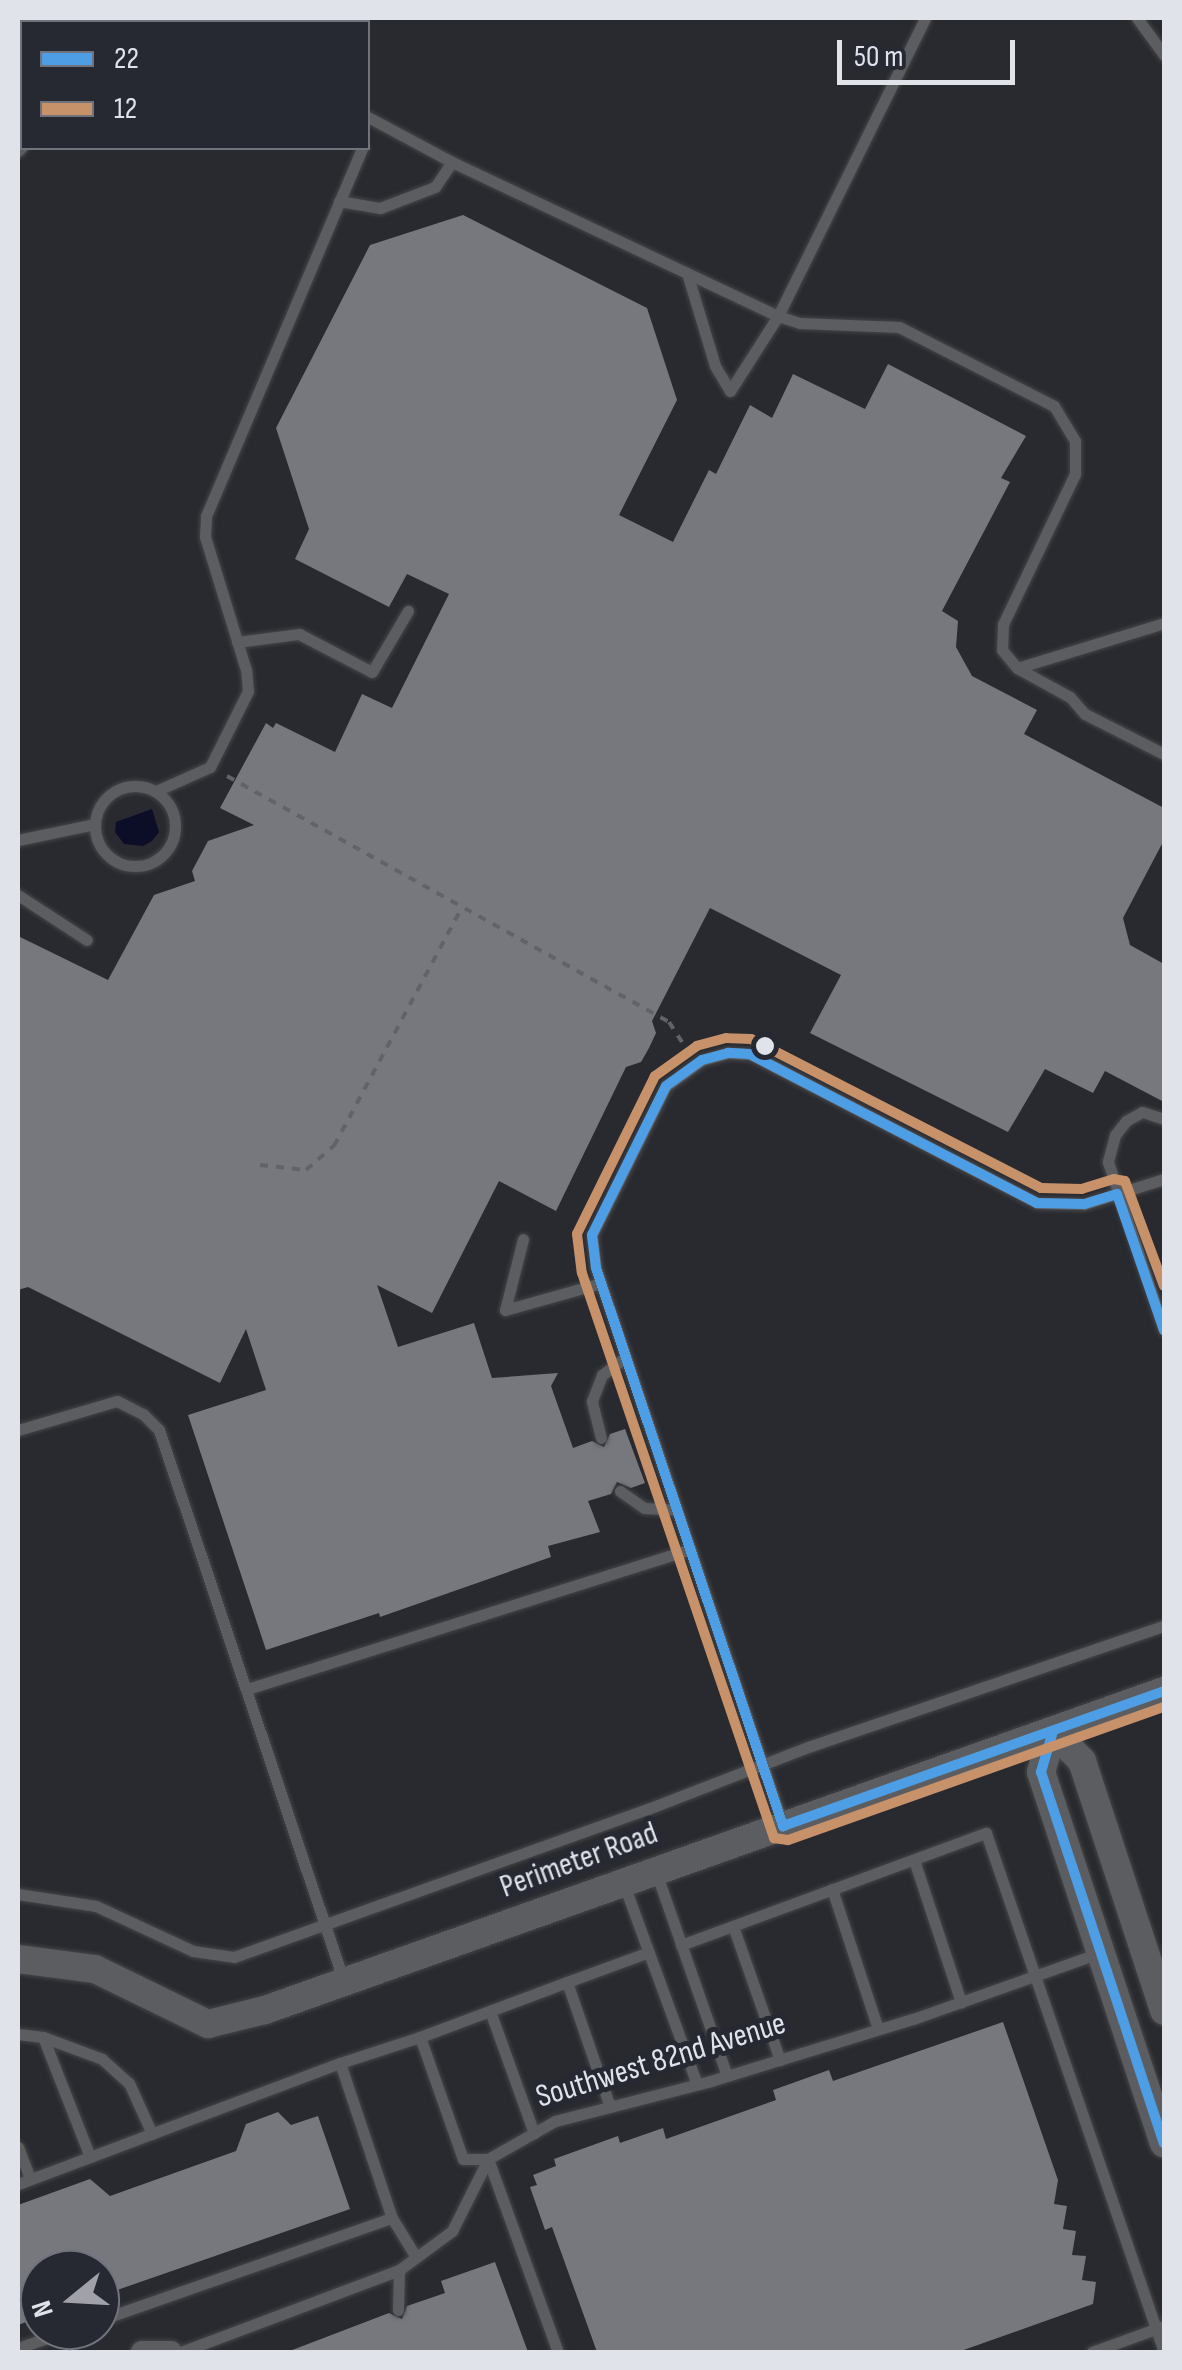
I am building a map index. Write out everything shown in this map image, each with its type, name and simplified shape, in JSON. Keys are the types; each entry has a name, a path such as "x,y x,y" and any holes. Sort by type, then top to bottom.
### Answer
{"street":[{"name":"Perimeter Road","path":"18,1959 95,1969 208,2024 344,1982 1164,1691"},
{"path":"1053,1731 1082,1761 1150,1950 1164,2009 1120,2007"},
{"path":"1053,1731 1042,1772 1164,2144"},
{"path":"142,2352 170,2352"}],"lane":[{"path":"687,274 715,366 730,391 778,316 925,18"},
{"path":"1138,18 1164,56"},
{"path":"371,118 452,162 778,316 800,323 899,327 1054,406 1075,441 1076,474 1003,624 1002,650 1017,668 1070,697 1085,714 1164,754"},
{"path":"156,791 210,767 248,690 205,537 206,516 361,150"},
{"path":"339,201 380,208 435,186 452,162"},
{"path":"237,642 299,634 372,672 408,611"},
{"path":"1017,668 1164,623"},
{"path":"142,786 156,791 172,810 175,836 169,848 149,864 124,864 112,858 97,837 96,824 98,810 116,790 142,786"},
{"path":"18,840 96,824"},
{"path":"18,895 86,940"},
{"path":"783,1826 601,1284 592,1235 666,1086 696,1063 728,1053 750,1054 1037,1203 1084,1204 1164,1179"},
{"path":"1164,1119 1142,1112 1126,1121 1115,1135 1108,1162 1164,1330"},
{"path":"523,1238 506,1310 601,1284"},
{"path":"601,1438 592,1401 602,1375 626,1357"},
{"path":"18,1430 117,1402 143,1414 159,1430 344,1982"},
{"path":"620,1492 644,1508 676,1510"},
{"path":"247,1689 690,1549"},
{"path":"18,1894 96,1906 193,1951 234,1957 762,1764 1164,1626"},
{"path":"681,1944 986,1833 1160,2328 1164,2352"},
{"path":"914,1860 961,2002"},
{"path":"656,1871 727,2076"},
{"path":"623,1882 696,2084"},
{"path":"832,1889 878,2030"},
{"path":"733,1926 780,2060"},
{"path":"18,2147 24,2182 649,1952"},
{"name":"Southwest 82nd Avenue","path":"488,2159 555,2121 727,2076 878,2030 1102,1952"},
{"path":"567,1982 610,2107"},
{"path":"490,2011 534,2133"},
{"path":"18,2034 43,2037 102,2059 129,2084 152,2134"},
{"path":"43,2037 90,2157"},
{"path":"420,2037 464,2160 488,2159"},
{"path":"340,2064 392,2218 416,2257"},
{"path":"181,2352 399,2270 452,2230 488,2159"},
{"path":"488,2159 558,2352"},
{"path":"120,2313 392,2218"},
{"path":"398,2310 399,2270"},
{"path":"1092,2352 1160,2328"}],"path":[{"path":"210,767 669,1022 696,1063"},
{"path":"260,1164 306,1170 334,1146 462,907"}],"water":[{"path":"152,809 159,832 152,841 143,846 124,844 115,832 116,822"}],"building":[{"path":"463,215 647,308 677,400 619,515 673,542 709,470 716,474 750,405 772,418 793,374 865,409 888,364 1026,436 1001,478 1010,482 942,611 958,621 956,647 972,676 1037,710 1024,734 1164,808 1164,840 1123,918 1130,945 1164,964 1164,1102 1105,1071 1093,1093 1045,1069 1008,1132 810,1033 841,975 710,908 652,1021 656,1033 649,1048 641,1062 626,1067 556,1211 499,1181 432,1313 377,1285 398,1347 474,1323 492,1378 558,1373 551,1386 573,1448 592,1441 604,1447 610,1434 625,1429 645,1483 631,1488 617,1482 611,1494 588,1501 600,1532 548,1546 551,1557 380,1617 379,1613 266,1650 188,1415 266,1390 246,1329 220,1383 28,1287 18,1290 18,936 108,980 154,895 195,881 192,871 208,841 254,825 220,808 266,723 273,728 276,723 335,752 362,694 392,708 449,594 407,574 389,607 295,559 309,529 276,428 370,245"},
{"path":"1003,2022 1058,2180 1054,2204 1067,2206 1063,2229 1076,2231 1072,2255 1086,2256 1082,2280 1096,2282 1093,2304 958,2352 597,2352 552,2227 545,2230 530,2187 537,2185 533,2175 556,2166 554,2159 618,2136 620,2143 663,2128 666,2139 776,2100 773,2090 829,2070 833,2081"},
{"path":"278,2112 291,2125 318,2116 350,2209 120,2289 120,2250 20,2250 18,2325 18,2205 90,2179 110,2196 236,2151 246,2124"},
{"path":"495,2262 528,2352 287,2352 389,2313 402,2319 407,2306 445,2293 441,2281"}],"transit line":[{"name":"12","path":"1164,1286 1125,1181 1114,1179 1082,1189 1041,1188 751,1039 726,1038 697,1046 655,1076 577,1234 582,1273 774,1838 788,1840 1164,1707"},
{"name":"22","path":"1164,1330 1117,1194 1084,1204 1037,1203 750,1054 728,1053 702,1060 666,1086 592,1235 596,1268 783,1826 1164,1691"},
{"name":"22","path":"1053,1731 1041,1772 1164,2143"}]}
